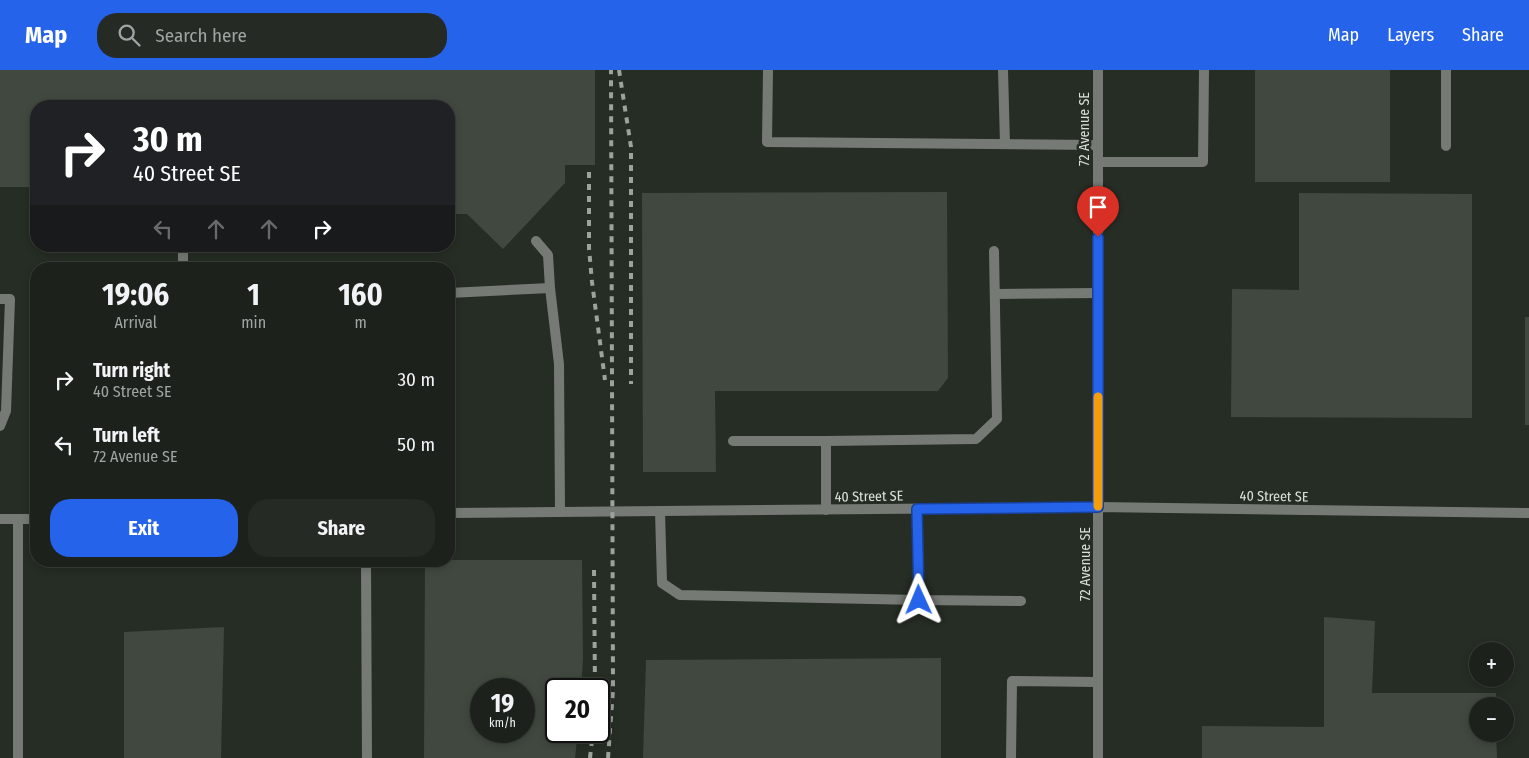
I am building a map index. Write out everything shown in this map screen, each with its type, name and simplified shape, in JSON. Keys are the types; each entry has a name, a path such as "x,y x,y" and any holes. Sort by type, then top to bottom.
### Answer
{"street":[{"path":"768,70 767,142 1098,146"},
{"path":"1003,70 1005,144"},
{"name":"72 Avenue SE","path":"1098,70 1098,758"},
{"path":"1098,162 1203,162 1204,70"},
{"path":"1446,70 1446,146"},
{"path":"536,241 548,256 559,364 560,512"},
{"path":"733,442 976,439 997,419 994,251"},
{"path":"455,293 550,288"},
{"path":"995,294 1098,293"},
{"path":"0,299 10,299 6,411 0,426"},
{"path":"826,441 826,510"},
{"name":"40 Street SE","path":"455,513 1098,507 1529,513"},
{"path":"917,509 919,600"},
{"path":"660,510 662,583 680,595 1021,601"},
{"path":"0,519 30,519"},
{"path":"18,519 18,758"},
{"path":"366,567 367,758"},
{"path":"1011,758 1012,681 1098,682"}],"building":[{"path":"0,70 595,70 595,165 565,165 565,183 503,249 467,214 455,214 455,100 30,100 30,187 0,187"},
{"path":"1255,70 1390,70 1390,182 1255,182"},
{"path":"947,192 948,378 938,391 715,391 716,472 643,472 642,193"},
{"path":"1299,193 1472,194 1472,418 1231,417 1232,289 1299,290"},
{"path":"1525,317 1529,317 1529,425 1525,425"},
{"path":"455,560 582,560 582,678 545,678 545,743 577,743 575,758 424,758 425,567 455,567"},
{"path":"1324,617 1375,621 1372,693 1496,693 1496,697 1469,697 1469,742 1496,742 1497,758 1202,758 1202,726 1324,727"},
{"path":"224,627 221,758 124,758 124,632"},
{"path":"941,658 941,758 643,758 646,660"}],"railway":[{"path":"608,758 613,690 611,70"},
{"path":"619,70 631,147 631,384"},
{"path":"589,172 589,248 605,380"},
{"path":"594,570 595,678"},
{"path":"590,758 592,743"}],"slow traffic":[{"path":"1098,397 1098,506"}],"route":[{"path":"919,600 917,509 1098,507 1098,237"}]}
